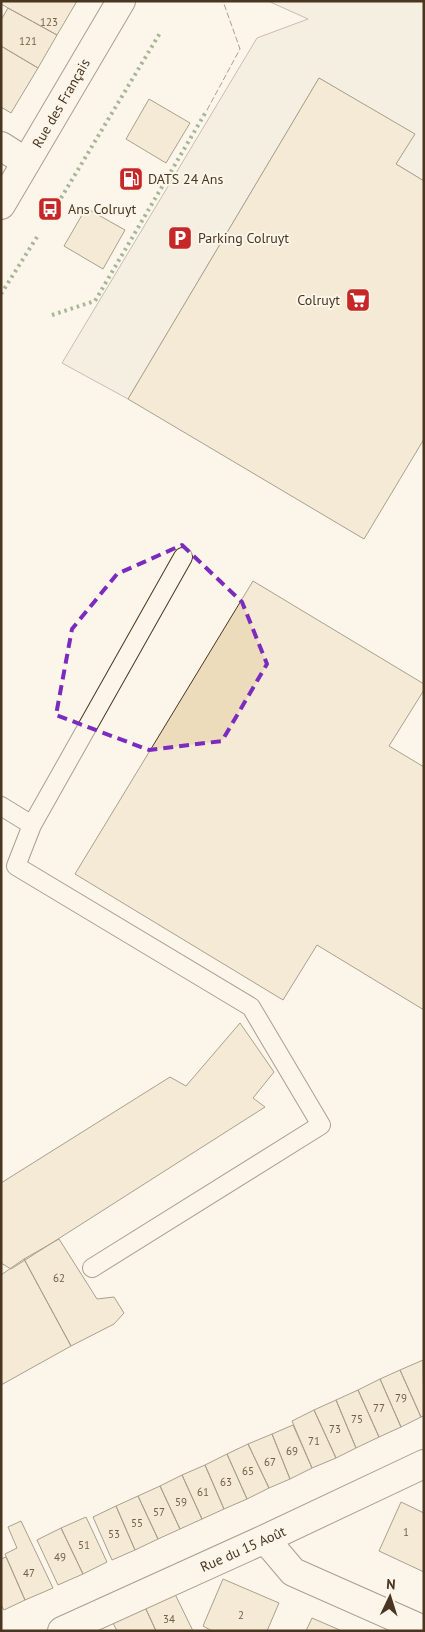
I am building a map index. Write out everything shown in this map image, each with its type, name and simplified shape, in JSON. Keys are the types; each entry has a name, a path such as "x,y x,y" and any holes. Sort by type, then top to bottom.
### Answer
{"street":[{"name":"Rue des Français","path":"1,205 120,1"},
{"path":"1,146 26,162"},
{"name":"Rue du 15 Août","path":"74,1628 424,1464"},
{"path":"265,1540 293,1572 424,1630"}],"lane":[{"path":"92,1268 321,1125 251,1007 16,866 32,825 183,557"},
{"path":"1,806 32,825"}],"highlighted area":[{"path":"182,545 242,602 267,664 222,741 149,750 56,715 72,629 117,574"}],"shaded area":[{"name":"Parking Colruyt","path":"268,1 424,1 424,181 396,164 414,134 319,78 128,399 62,363 257,38 308,19"}],"building":[{"path":"1,1 77,1 57,35 1,4"},
{"path":"8,8 57,35 38,68 1,46 1,20"},
{"path":"1,46 38,68 11,113 1,107"},
{"path":"319,78 415,134 396,164 424,181 424,439 364,539 128,399"},
{"path":"149,99 190,123 166,163 126,139"},
{"path":"86,208 125,230 103,269 64,246"},
{"path":"253,581 424,684 424,690 389,746 424,767 424,1010 317,945 283,1000 75,874"},
{"path":"240,1023 274,1072 253,1098 265,1107 11,1269 1,1263 1,1183 170,1077 186,1086"},
{"path":"59,1239 97,1299 114,1297 124,1313 114,1324 71,1346 24,1259"},
{"path":"24,1259 71,1346 1,1385 1,1275"},
{"path":"423,1360 424,1416 421,1417 400,1370"},
{"path":"400,1370 421,1417 401,1427 380,1379"},
{"path":"380,1379 401,1427 379,1437 358,1390"},
{"path":"358,1390 379,1437 356,1448 336,1400"},
{"path":"336,1400 356,1448 336,1458 314,1410"},
{"path":"314,1410 336,1458 312,1468 292,1421"},
{"path":"293,1425 312,1468 290,1479 272,1434"},
{"path":"272,1434 290,1479 269,1488 248,1444"},
{"path":"248,1444 269,1488 247,1499 227,1454"},
{"path":"227,1454 247,1499 224,1509 205,1465"},
{"path":"205,1465 224,1509 202,1519 182,1475"},
{"path":"182,1475 202,1519 180,1529 160,1486"},
{"path":"160,1486 180,1529 158,1539 138,1496"},
{"path":"138,1496 158,1539 135,1550 116,1506"},
{"path":"401,1502 424,1513 424,1572 379,1551"},
{"path":"116,1506 135,1550 112,1560 93,1517"},
{"path":"86,1517 107,1562 83,1574 61,1528"},
{"path":"21,1521 53,1588 25,1600 5,1554 17,1548 8,1527"},
{"path":"61,1528 83,1574 58,1585 37,1540"},
{"path":"6,1557 25,1600 4,1610 1,1605 1,1559"},
{"path":"223,1579 279,1603 267,1631 212,1631 203,1626"},
{"path":"174,1592 193,1631 156,1631 145,1607"},
{"path":"145,1607 156,1631 117,1631 112,1621"},
{"path":"312,1618 342,1631 306,1631"}],"hedge":[{"path":"61,198 160,33"},
{"path":"52,315 95,301 207,110"},
{"path":"1,294 37,237"}],"fence":[{"path":"207,110 240,49 223,1"}],"place":[{"name":"DATS 24 Ans","path":"131,179"},
{"name":"Ans Colruyt","path":"50,209"},
{"name":"Parking Colruyt","path":"180,238"},
{"name":"Colruyt","path":"358,300"}]}
